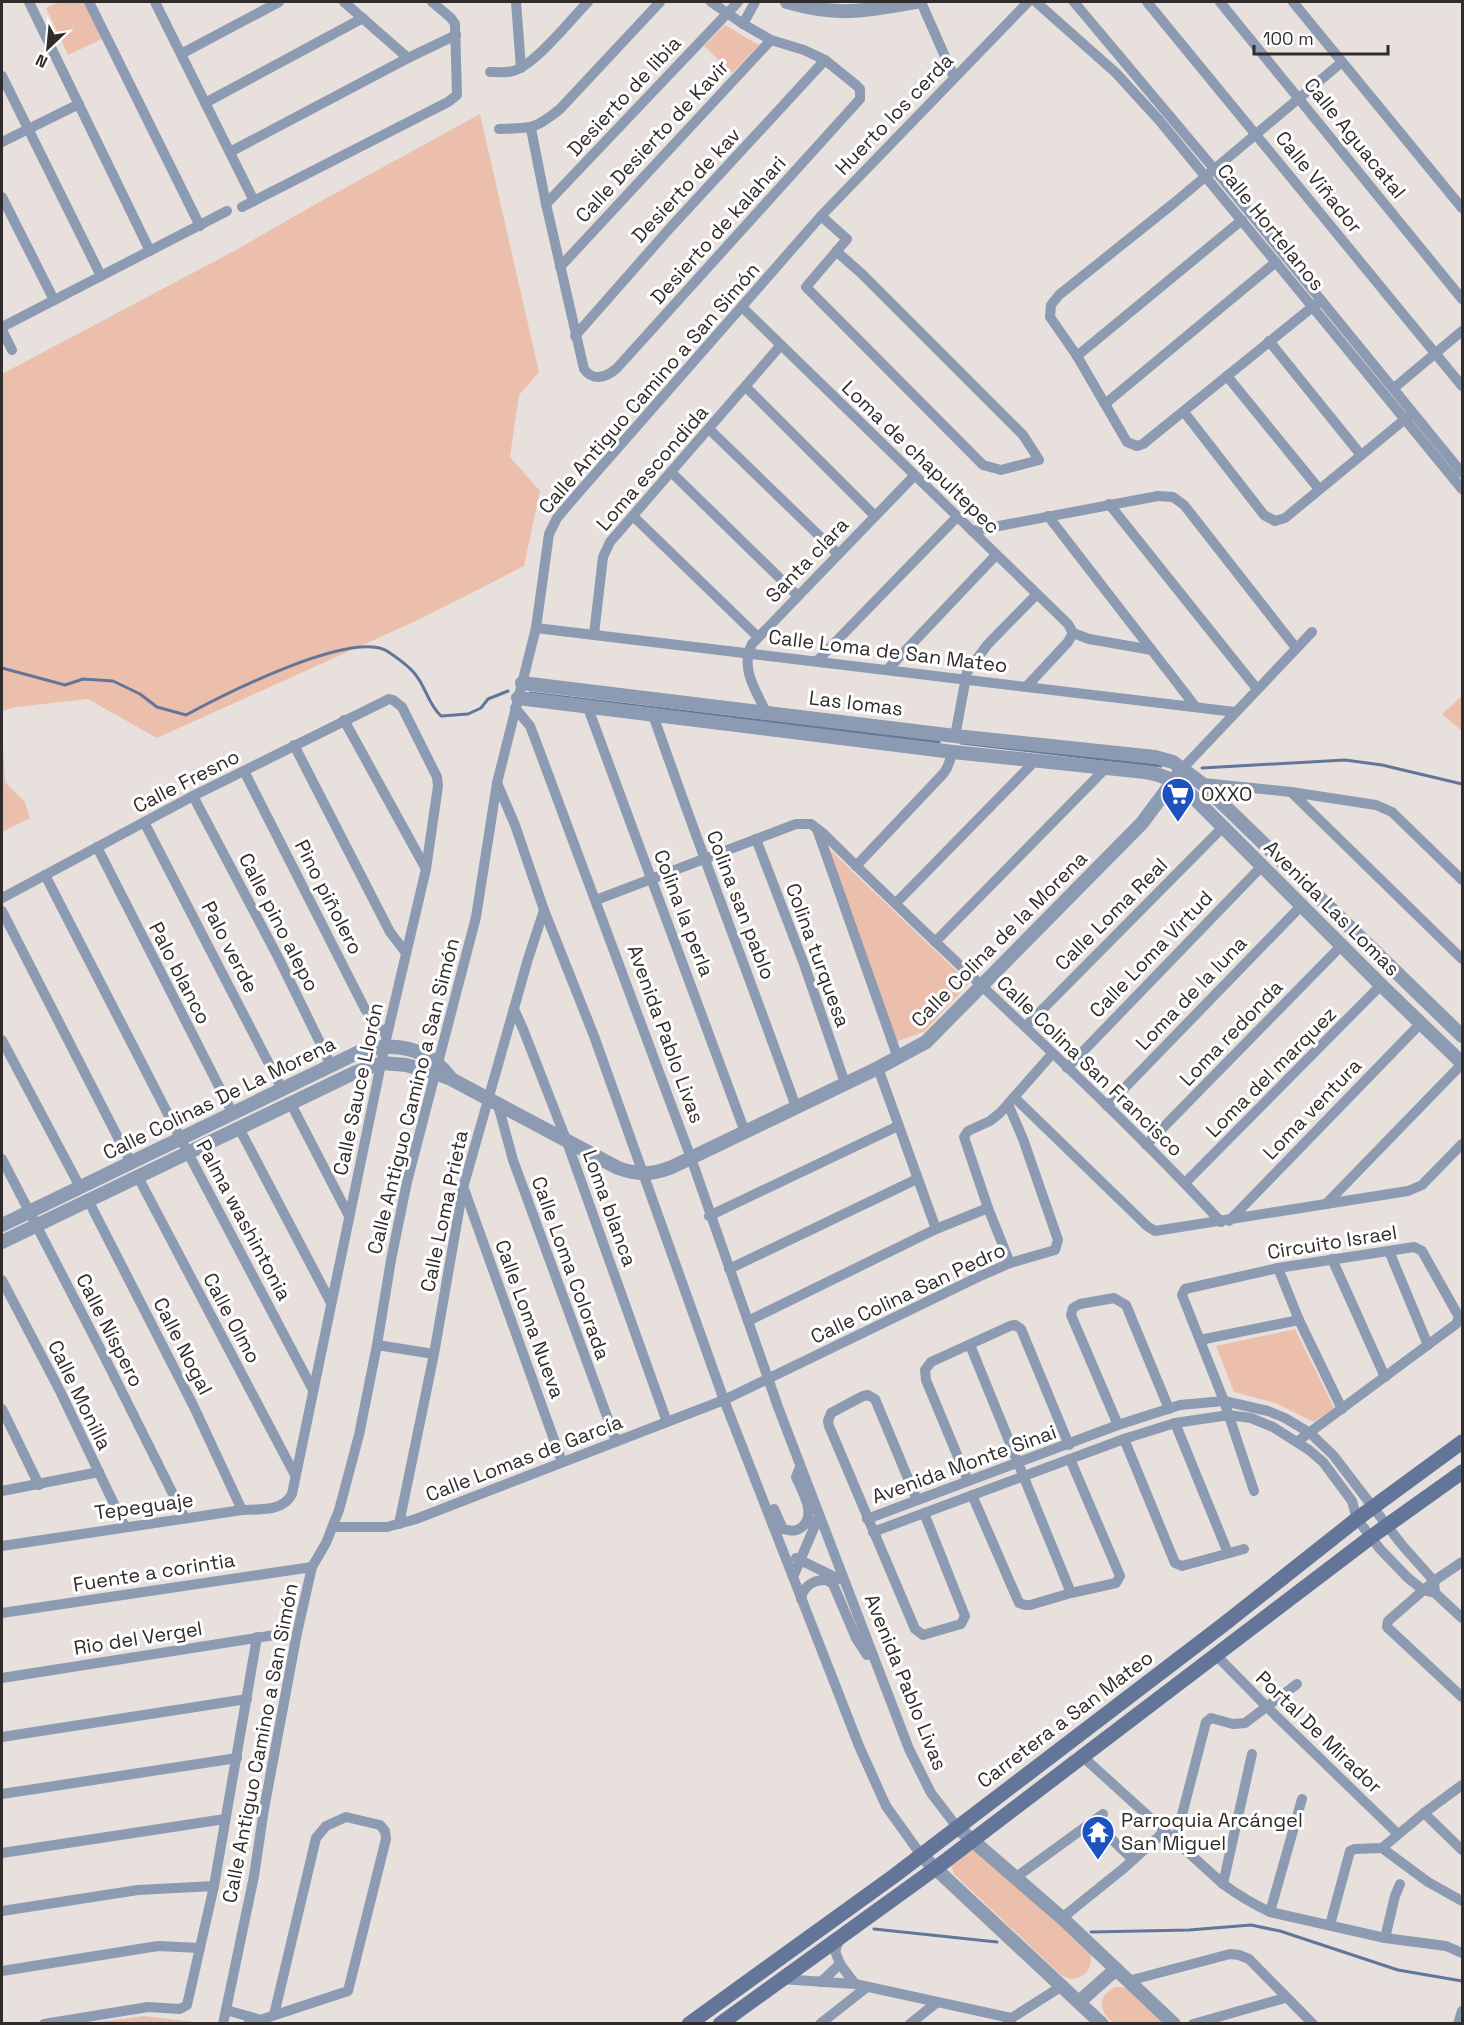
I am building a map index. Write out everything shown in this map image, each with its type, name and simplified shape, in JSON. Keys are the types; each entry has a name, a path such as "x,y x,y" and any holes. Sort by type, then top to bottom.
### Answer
{"main road":[{"name":"Carretera a San Mateo","path":"689,2024 921,1855 1223,1625 1357,1519 1462,1442"},
{"name":"Carretera a San Mateo","path":"720,2024 779,1979 936,1868 1371,1537 1462,1472"},
{"path":"1216,1655 1212,1653 1211,1648 1223,1636 1223,1625"},
{"path":"1082,1756 1078,1755 1077,1748 1087,1738 1090,1725"}],"street":[{"path":"29,2 150,251"},
{"path":"89,2 200,226"},
{"path":"181,54 279,2"},
{"path":"344,2 408,58"},
{"path":"242,207 457,95 455,24 452,18 432,2"},
{"path":"516,2 521,68"},
{"path":"490,72 513,71 521,68 539,53 588,2"},
{"path":"500,129 531,129 560,109 660,2"},
{"path":"711,2 742,24 771,40 804,50 825,60"},
{"name":"Desierto de libia","path":"546,204 738,2"},
{"path":"742,24 754,2"},
{"path":"787,2 840,12 857,12 916,2"},
{"path":"921,2 954,77"},
{"name":"Huerto los cerda","path":"788,254 821,216 1028,2"},
{"name":"Calle Hortelanos","path":"1036,2 1135,93 1211,173 1242,220 1276,262 1317,303 1394,388 1410,416 1462,489"},
{"name":"Calle Hortelanos","path":"1074,2 1410,416 1462,473"},
{"name":"Calle Viñador","path":"1146,2 1462,386"},
{"name":"Calle Aguacatal","path":"1220,2 1462,299"},
{"path":"1293,2 1462,208"},
{"path":"158,3 254,201"},
{"path":"205,103 363,18"},
{"path":"230,152 456,35"},
{"name":"Calle Desierto de Kavir","path":"560,267 771,40"},
{"name":"Desierto de kalahari","path":"575,336 584,369 588,374 593,377 604,376 617,368 734,237 857,105 860,90 825,60"},
{"name":"Desierto de kav","path":"575,336 670,228 825,60"},
{"path":"1317,303 1143,444 1132,446 1077,356 1053,323 1049,311 1050,305 1059,295 1211,173 1342,62"},
{"path":"2,76 101,276"},
{"path":"2,142 79,104"},
{"path":"531,129 575,336"},
{"path":"2,196 54,300"},
{"path":"12,350 2,328 228,211"},
{"path":"821,216 847,239 836,251 806,287 983,465 1001,470 1039,460 1023,435 862,274 836,251"},
{"path":"1077,356 1242,220"},
{"name":"Calle Antiguo Camino a San Simón","path":"223,2024 254,1876 264,1809 297,1633 312,1567 333,1527 347,1486 378,1345 391,1260 407,1182 476,917 497,783 536,628 547,546 552,526 788,254"},
{"path":"1105,404 1276,262"},
{"name":"Loma de chapultepec","path":"742,307 1068,624 1073,633"},
{"path":"1394,388 1462,331"},
{"path":"1269,341 1361,455"},
{"name":"Loma escondida","path":"594,634 603,557 610,542 781,345"},
{"path":"1227,376 1319,489"},
{"path":"746,387 875,516"},
{"path":"1184,412 1264,515 1275,521 1280,520 1410,416"},
{"path":"710,429 838,554"},
{"path":"670,472 798,596"},
{"name":"Santa clara","path":"748,652 758,637 914,476"},
{"path":"972,531 1166,495 1179,500 1296,648"},
{"path":"1109,504 1257,689"},
{"path":"633,516 758,637"},
{"path":"1048,516 1195,706"},
{"path":"817,661 957,517"},
{"path":"888,669 996,555"},
{"path":"955,736 964,680 978,655 1036,594"},
{"name":"Calle Loma de San Mateo","path":"536,628 1235,712"},
{"name":"Calle Colina de la Morena","path":"642,1174 660,1172 878,1068 926,1042 1142,823 1183,768 1312,632"},
{"path":"1027,686 1068,642 1073,633 1089,639 1152,650"},
{"path":"748,652 747,667 766,712"},
{"name":"Las lomas","path":"522,683 955,736 1155,757 1173,762 1183,768"},
{"name":"Calle Fresno","path":"2,898 193,796 388,699"},
{"name":"Calle Sauce Llorón","path":"289,1500 386,1040 426,868 438,786 437,777 402,707 388,699"},
{"name":"Las lomas","path":"516,703 653,715 1156,774 1173,780"},
{"name":"Avenida Pablo Livas","path":"516,703 530,726 596,900 767,1379 909,1749 931,1793 957,1827 1062,1918 1174,2024"},
{"name":"Colina la perla","path":"588,708 745,1132"},
{"name":"Colina san pablo","path":"653,715 703,858 749,976 796,1107"},
{"path":"344,720 426,868"},
{"path":"294,745 390,932 406,953"},
{"path":"856,866 943,774 953,752"},
{"path":"896,903 1035,761"},
{"name":"Avenida Las Lomas","path":"1183,768 1462,1036"},
{"path":"935,942 1105,769"},
{"name":"Pino piñolero","path":"244,771 365,1009 386,1040"},
{"path":"1173,780 1291,792 1363,802 1385,808 1392,812 1462,880"},
{"name":"Avenida Las Lomas","path":"1173,780 1223,826 1462,1064"},
{"path":"497,783 594,1036 723,1400 859,1746 886,1806 921,1855 1101,2023"},
{"path":"1291,792 1462,959"},
{"name":"Calle pino alepo","path":"193,796 278,957 331,1065"},
{"name":"Palo verde","path":"144,822 282,1089"},
{"path":"596,900 796,824 804,823 817,827 898,1058"},
{"name":"Calle Loma Real","path":"1025,1027 1223,826"},
{"name":"Calle Colina San Francisco","path":"817,827 1225,1221"},
{"name":"Colina turquesa","path":"756,839 804,964 845,1083"},
{"name":"Palo blanco","path":"97,847 233,1114"},
{"name":"Calle Loma Virtud","path":"1067,1068 1262,866"},
{"name":"Palma washintonia","path":"45,875 313,1390"},
{"name":"Loma de la luna","path":"1107,1106 1302,905"},
{"name":"Calle Loma Prieta","path":"399,1524 434,1354 463,1188 493,1102 514,1010 544,909"},
{"path":"2,910 131,1163"},
{"name":"Loma redonda","path":"1146,1145 1342,945"},
{"name":"Loma del marquez","path":"1185,1183 1382,985"},
{"name":"Loma blanca","path":"514,1010 524,1029 567,1142 667,1422"},
{"name":"Loma ventura","path":"1225,1221 1421,1023"},
{"path":"2,1040 80,1187"},
{"name":"Calle Colinas De La Morena","path":"2,1225 386,1040 416,1051 451,1079 567,1142 618,1168 642,1174"},
{"path":"1010,1263 988,1208 964,1137 968,1131 994,1118 1052,1053"},
{"name":"Calle Colinas De La Morena","path":"2,1242 356,1072 382,1063 436,1068"},
{"path":"1326,1204 1462,1064"},
{"path":"878,1068 936,1229"},
{"path":"1011,1100 1155,1231 1415,1188 1422,1185 1462,1144"},
{"name":"Calle Colina San Pedro","path":"723,1400 976,1278 1010,1263 1055,1250 1058,1244 1011,1100"},
{"name":"Calle Loma Colorada","path":"493,1102 616,1441"},
{"path":"291,1104 349,1216"},
{"path":"710,1216 898,1126"},
{"path":"239,1128 332,1303"},
{"name":"Calle Níspero","path":"2,1159 185,1518"},
{"name":"Calle Olmo","path":"138,1177 295,1475"},
{"path":"729,1269 917,1179"},
{"name":"Calle Loma Nueva","path":"463,1188 562,1462"},
{"name":"Calle Nogal","path":"88,1200 194,1407 242,1510"},
{"path":"748,1321 936,1229 988,1208"},
{"name":"Circuito Israel","path":"1254,1491 1224,1401 1182,1295 1185,1289 1278,1268 1332,1259 1414,1247 1422,1251 1459,1317 1456,1324 1298,1442"},
{"path":"1389,1251 1428,1344"},
{"path":"1332,1259 1385,1377"},
{"path":"1278,1268 1299,1320 1342,1409"},
{"name":"Calle Monilla","path":"2,1280 61,1393 125,1527"},
{"path":"1118,1425 1071,1315 1073,1308 1080,1304 1114,1298 1126,1305 1169,1409"},
{"path":"1200,1340 1299,1320"},
{"path":"968,1481 924,1375 931,1362 1010,1326 1018,1326 1069,1445"},
{"path":"378,1345 434,1354"},
{"path":"970,1345 1071,1593"},
{"path":"867,1519 828,1421 834,1410 863,1396 872,1396 878,1404 917,1500"},
{"name":"Calle Lomas de García","path":"333,1527 387,1527 399,1524 723,1400"},
{"name":"Avenida Monte Sinai","path":"1423,1590 1408,1578 1371,1537 1357,1519 1352,1501 1323,1462 1298,1442 1273,1427 1251,1418 1229,1415 1175,1423 1124,1438 873,1532 867,1519 1118,1425 1197,1402 1224,1401 1268,1411 1310,1433 1333,1455 1419,1566 1434,1581"},
{"path":"2,1409 39,1485"},
{"path":"1175,1423 1228,1553"},
{"path":"1124,1438 1175,1563 1182,1566 1244,1549"},
{"path":"972,1495 1019,1603 1030,1605 1116,1583 1120,1576 1070,1459"},
{"path":"761,1495 770,1498 783,1529 793,1531 802,1527 809,1517 809,1510 796,1477 800,1467"},
{"path":"2,1491 99,1472"},
{"name":"Tepeguaje","path":"2,1546 280,1506 289,1500"},
{"path":"873,1532 917,1632 923,1635 961,1624 964,1616 924,1513"},
{"path":"793,1577 819,1516"},
{"path":"784,1554 844,1582"},
{"path":"1462,1562 1423,1590 1388,1621 1387,1627 1462,1697"},
{"name":"Fuente a corintia","path":"2,1613 312,1567"},
{"path":"801,1599 802,1591 811,1583 822,1579 832,1584 856,1638 878,1670"},
{"path":"1434,1581 1436,1593"},
{"path":"1423,1590 1436,1593 1462,1618"},
{"name":"Rio del Vergel","path":"2,1678 281,1634"},
{"path":"44,2024 147,2007 180,2009 187,2005 214,1886 257,1637"},
{"name":"Portal De Mirador","path":"1216,1655 1398,1834"},
{"path":"1175,1842 1206,1722 1211,1718 1239,1725 1245,1723 1268,1708 1297,1684"},
{"path":"2,1737 247,1699"},
{"path":"1223,1884 1252,1754"},
{"path":"1082,1756 1175,1842 1239,1896 1270,1912 1385,1938 1446,1946 1460,1952"},
{"path":"2,1794 237,1758"},
{"path":"1382,1848 1462,1785"},
{"path":"1270,1912 1302,1799"},
{"path":"1424,1813 1462,1850"},
{"path":"226,2010 253,2021 274,2015 344,1994 350,1987 386,1839 385,1831 380,1825 346,1817 326,1826 313,1843 274,2015"},
{"path":"1016,1878 1098,1817 1133,1860"},
{"path":"2,1852 225,1819"},
{"path":"1062,1918 1165,1831"},
{"path":"1330,1926 1347,1855 1355,1849 1382,1848 1428,1882 1462,1901"},
{"path":"1385,1938 1400,1884"},
{"path":"2,1911 138,1890 214,1886"},
{"path":"842,1935 835,1951 840,1964 855,1984"},
{"path":"2,1971 158,1946 200,1948"},
{"path":"1128,1981 1230,1954 1239,1954 1249,1959 1313,2024"},
{"path":"821,1982 840,1964"},
{"path":"1079,2001 1116,1969"},
{"path":"779,1979 855,1984 1007,2021 1062,1986"},
{"path":"820,2024 867,1987"},
{"path":"1193,2024 1285,1998"},
{"path":"910,2024 936,2002"},
{"path":"1458,2024 1462,2011"}],"shaded area":[{"path":"59,2 84,2 102,39 68,55 46,8"},
{"path":"725,25 759,45 732,73 704,46"},
{"path":"480,114 539,372 519,395 510,457 540,491 524,566 418,620 157,738 88,699 16,707 2,711 2,374 236,250"},
{"path":"1462,696 1462,731 1442,714"},
{"path":"2,744 5,782 25,802 30,818 2,832"},
{"path":"827,847 969,983 925,1031 896,1042"},
{"path":"1295,1329 1334,1408 1314,1422 1275,1403 1234,1392 1216,1346"},
{"path":"972,1849 982,1854 1090,1953 1090,1965 1084,1975 1074,1979 1062,1976 954,1874 951,1865"},
{"path":"1115,1987 1129,1989 1165,2023 1113,2023 1102,2009 1102,2000"},
{"path":"144,2016 202,2023 90,2023"}],"waterway":[{"path":"2,668 65,685 83,679 113,681 140,694 157,707 186,715 256,680 286,668 345,649 369,647 387,651 409,667 419,679 441,716 468,714 481,708 488,699 508,691"},
{"path":"530,693 939,742"},
{"path":"961,743 1161,766"},
{"path":"1202,768 1345,760 1382,765 1462,784"},
{"path":"1091,1932 1189,1930 1251,1925 1280,1931 1398,1970 1462,1981"},
{"path":"874,1929 997,1942"}],"place":[{"name":"OXXO","path":"1178,823"},
{"name":"Parroquia Arcángel San Miguel","path":"1098,1861"}]}
